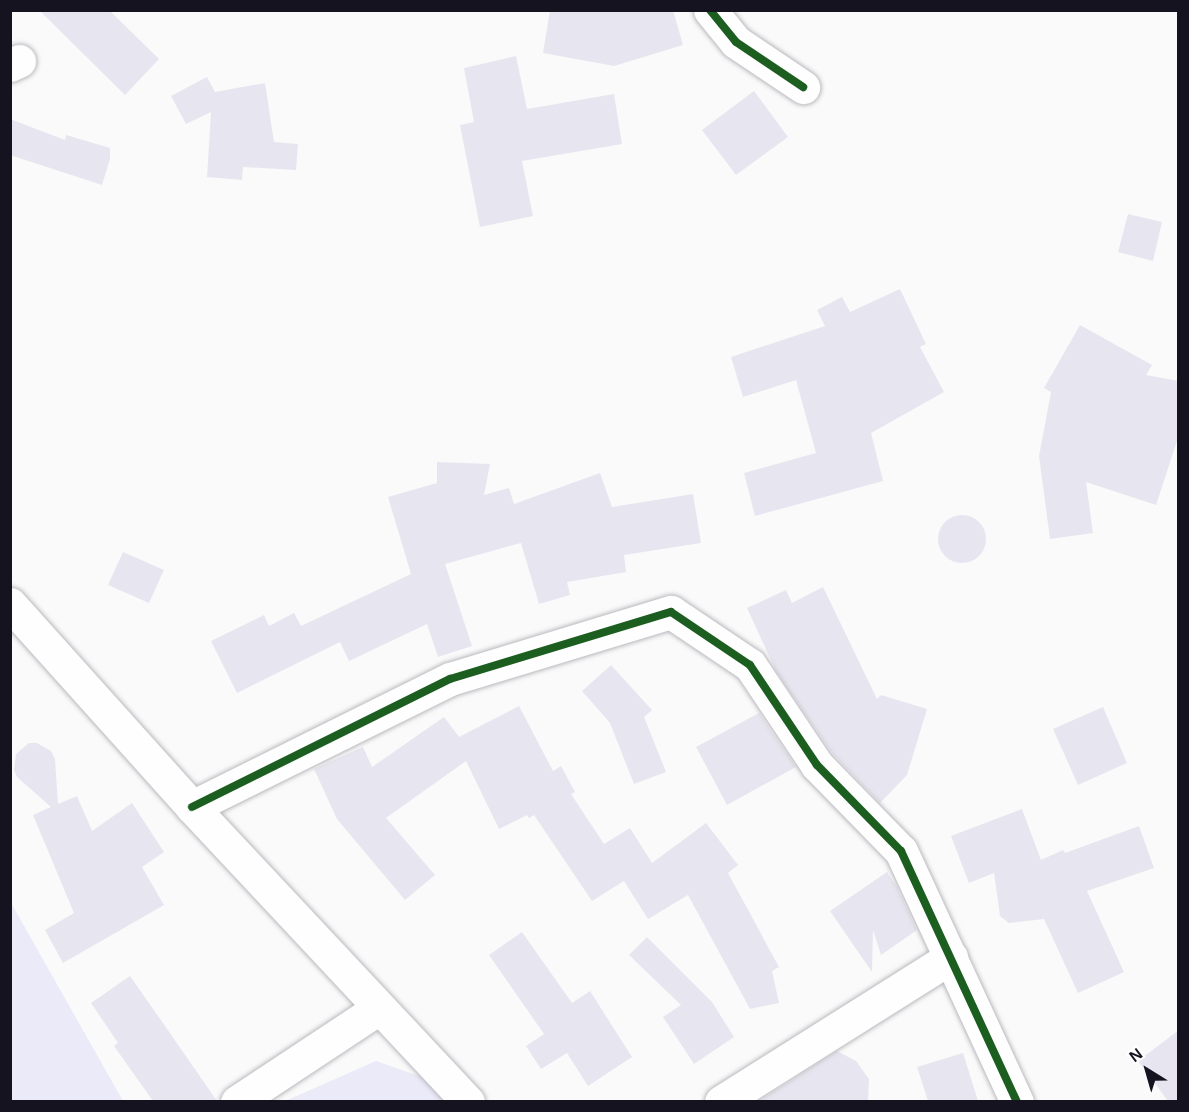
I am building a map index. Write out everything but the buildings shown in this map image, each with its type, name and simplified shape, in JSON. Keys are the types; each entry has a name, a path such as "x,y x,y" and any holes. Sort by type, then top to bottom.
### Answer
{"main road":[{"path":"710,10 736,42 803,87"},
{"path":"10,604 192,807 468,1101"},
{"path":"192,807 450,679 671,612 750,665 817,765 901,851 1017,1101"},
{"path":"721,1101 951,957"},
{"path":"237,1101 379,1008"}],"shaded area":[{"path":"11,903 123,1101 11,1101"},
{"path":"376,1061 450,1087 465,1102 283,1102"}],"cycle path":[{"path":"710,10 736,42 803,87"},
{"path":"192,807 450,679 671,612 750,665 817,765 901,851 1017,1102"}]}
